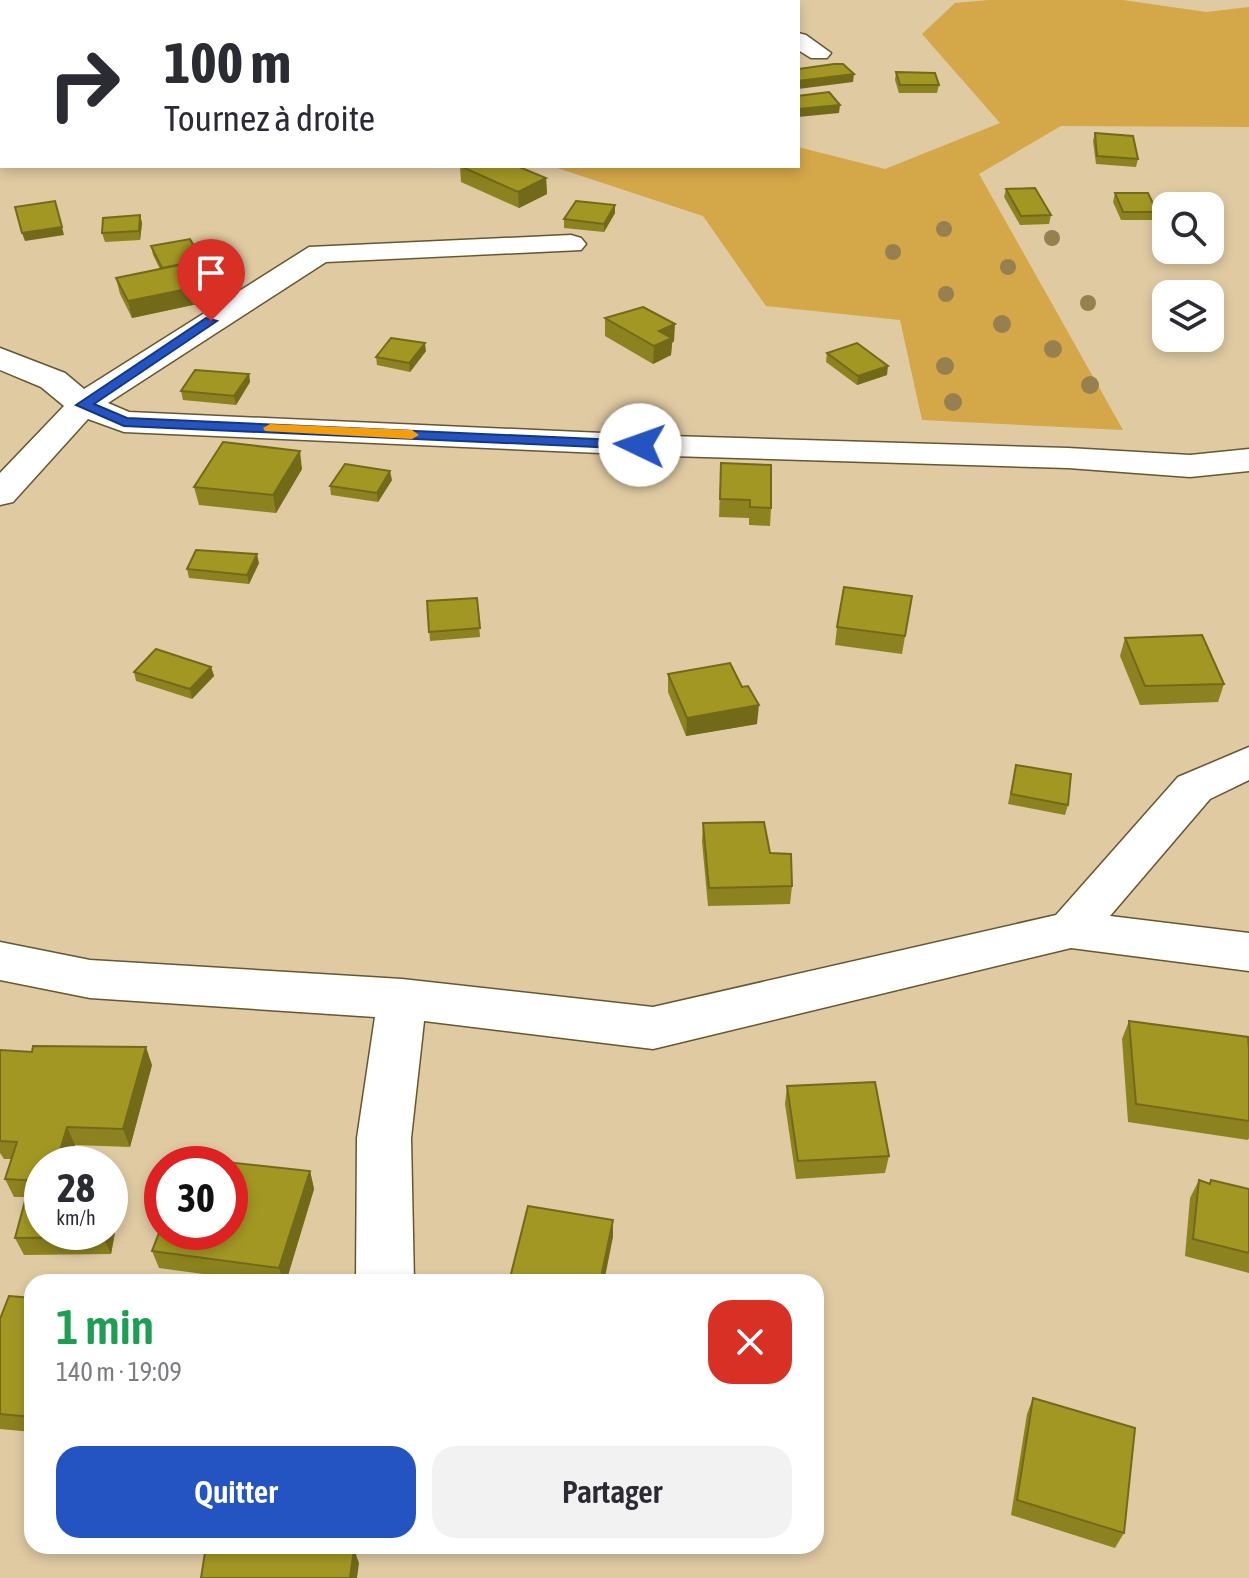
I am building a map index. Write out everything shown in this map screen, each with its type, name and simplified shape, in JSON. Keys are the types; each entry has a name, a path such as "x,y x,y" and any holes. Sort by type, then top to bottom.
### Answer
{"street":[{"path":"800,41 819,53"},
{"path":"0,494 83,405 319,253 571,244"},
{"path":"0,358 53,380 83,405 124,422 670,446 1068,458 1190,466 1249,460"},
{"path":"1071,930 1194,788 1249,762"},
{"path":"0,961 90,979 402,999 653,1028 1071,930 1249,952"},
{"path":"385,1274 384,1138 402,999"}],"shaded area":[{"path":"1123,0 1206,12 1249,7 1249,127 1061,126 979,174 1123,430 922,420 900,320 766,306 703,216 557,168 800,168 800,148 885,169 1000,123 922,34 955,3"}],"building":[{"path":"843,64 854,74 800,81 800,69"},
{"path":"896,72 935,73 939,85 900,85"},
{"path":"829,92 840,105 800,109 800,96"},
{"path":"1095,133 1133,136 1138,159 1097,156"},
{"path":"464,168 522,168 546,178 518,192"},
{"path":"1035,188 1051,215 1021,216 1006,189"},
{"path":"1115,193 1148,193 1152,212 1123,212"},
{"path":"55,201 62,227 22,233 15,207"},
{"path":"576,201 615,205 604,224 564,219"},
{"path":"140,215 139,231 102,233 103,218"},
{"path":"190,239 202,260 162,268 151,246"},
{"path":"214,258 227,281 128,301 116,278"},
{"path":"643,307 675,324 659,331 672,338 654,346 605,318"},
{"path":"391,338 425,343 409,363 376,357"},
{"path":"857,343 888,366 858,376 827,353"},
{"path":"195,370 249,374 234,396 181,391"},
{"path":"223,442 300,451 273,495 194,487"},
{"path":"721,463 771,465 771,508 750,507 750,500 720,499"},
{"path":"345,464 390,471 377,493 330,486"},
{"path":"196,550 257,554 247,575 187,569"},
{"path":"844,587 912,596 905,636 837,627"},
{"path":"477,598 480,628 429,632 427,601"},
{"path":"1202,635 1224,684 1145,686 1125,638"},
{"path":"156,649 211,667 190,689 134,672"},
{"path":"730,663 742,687 748,686 759,705 687,718 668,674"},
{"path":"1016,765 1071,774 1068,805 1011,794"},
{"path":"764,822 770,853 791,854 792,886 709,888 703,823"},
{"path":"1129,1021 1248,1037 1249,1121 1136,1104"},
{"path":"33,1046 146,1047 123,1129 67,1127 61,1146 24,1146 24,1180 5,1179 17,1142 0,1141 0,1050 32,1052"},
{"path":"875,1082 889,1156 798,1161 787,1086"},
{"path":"248,1164 310,1171 279,1268 152,1251 248,1250"},
{"path":"1199,1180 1249,1189 1249,1253 1193,1239"},
{"path":"24,1205 24,1238 15,1238"},
{"path":"528,1206 613,1220 602,1274 511,1274"},
{"path":"9,1296 24,1297 24,1416 0,1414 0,1319"},
{"path":"1033,1398 1135,1428 1124,1533 1017,1500"},
{"path":"205,1554 353,1554 350,1578 201,1578"}],"slow traffic":[{"path":"270,428 412,435"}],"route":[{"path":"211,321 83,405 124,422 640,445"}]}
